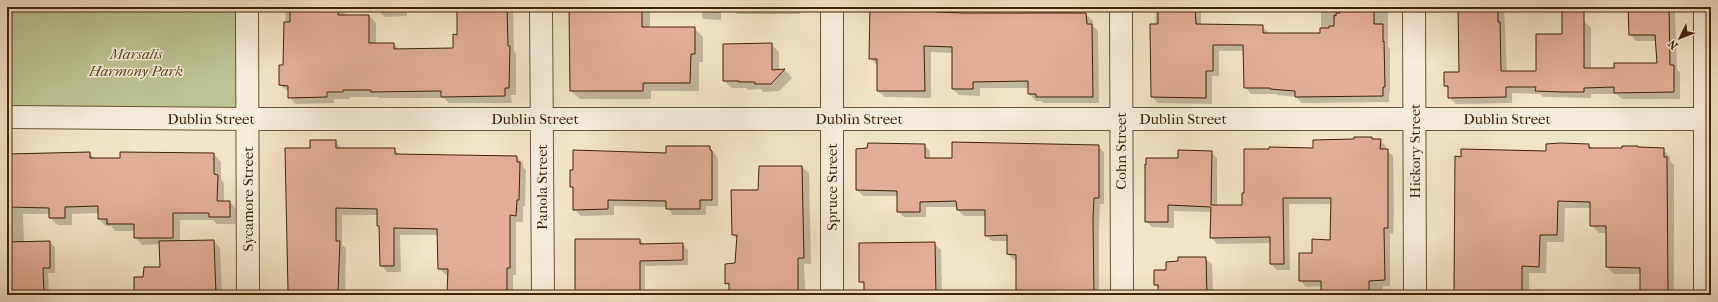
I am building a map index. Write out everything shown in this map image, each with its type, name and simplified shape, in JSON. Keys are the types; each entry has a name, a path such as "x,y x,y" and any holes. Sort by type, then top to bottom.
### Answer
{"street":[{"name":"Sycamore Street","path":"247,7 248,295"},
{"name":"Panola Street","path":"542,7 543,295"},
{"name":"Spruce Street","path":"832,7 832,295"},
{"name":"Cohn Street","path":"1121,7 1122,295"},
{"name":"Hickory Street","path":"1414,7 1415,295"},
{"path":"1705,7 1708,119 1705,295"},
{"name":"Dublin Street","path":"7,117 248,119 1708,119"}],"green space":[{"name":"Marsalis Harmony Park","path":"7,7 247,7 248,119 7,117"}],"building":[{"path":"290,7 338,7 338,15 369,15 369,43 394,43 394,49 453,48 453,34 457,35 457,7 507,7 508,46 510,46 509,88 505,88 505,96 441,97 441,91 371,92 371,90 343,90 343,92 327,92 327,97 288,98 288,86 279,85 279,65 283,65 284,22 290,22"},
{"path":"569,7 642,7 642,27 695,27 695,54 691,54 690,83 643,83 643,91 570,91"},
{"path":"870,7 936,7 936,12 964,13 1086,13 1087,24 1092,24 1093,97 1036,97 1036,94 1028,94 1028,81 973,82 973,89 952,89 952,47 924,46 925,91 877,91 877,59 869,59"},
{"path":"1158,7 1195,7 1196,24 1263,25 1263,33 1320,33 1320,28 1329,28 1329,26 1334,26 1334,15 1336,16 1336,13 1340,13 1340,10 1374,10 1374,24 1383,24 1385,87 1383,87 1383,96 1295,97 1295,91 1270,88 1244,88 1243,45 1213,45 1213,71 1206,71 1206,98 1151,97 1150,24 1158,24"},
{"path":"1458,7 1498,7 1498,22 1500,22 1501,71 1536,71 1536,34 1562,34 1562,7 1584,7 1584,68 1614,68 1614,63 1657,63 1655,35 1629,35 1628,7 1669,7 1670,65 1674,65 1674,92 1614,93 1614,87 1584,88 1584,92 1562,92 1535,91 1536,87 1506,87 1506,97 1448,98 1448,86 1444,86 1444,72 1459,72"},
{"path":"772,43 772,70 785,69 771,84 723,81 723,44"},
{"path":"1354,137 1372,137 1372,139 1381,139 1380,149 1388,149 1388,228 1384,228 1385,280 1369,281 1369,295 1321,295 1321,281 1299,281 1299,253 1312,253 1312,239 1330,240 1331,198 1283,198 1284,264 1270,264 1270,237 1210,238 1211,207 1168,205 1168,222 1145,222 1146,158 1178,158 1178,150 1212,151 1211,205 1242,205 1242,193 1244,193 1244,149 1269,149 1269,147 1313,148 1313,140 1354,139"},
{"path":"310,140 336,140 336,148 395,148 395,154 517,156 517,162 520,162 519,200 517,200 516,216 510,215 510,268 507,268 507,294 447,294 448,269 438,269 437,229 394,228 394,266 380,266 377,209 336,208 336,241 340,241 338,291 288,291 285,148 310,148"},
{"path":"952,142 1099,145 1099,198 1094,198 1093,219 1094,295 1016,295 1016,255 1007,254 1007,235 985,236 985,210 957,210 956,201 920,202 920,212 897,212 897,191 856,190 856,149 867,148 868,143 925,144 925,158 952,158"},
{"path":"1546,144 1589,144 1589,148 1622,148 1622,146 1638,146 1664,148 1664,157 1667,157 1668,293 1640,293 1640,268 1606,267 1606,226 1590,226 1590,202 1558,201 1557,235 1540,235 1539,267 1522,266 1522,295 1454,294 1455,156 1461,157 1461,149 1546,151"},
{"path":"666,146 710,146 710,150 712,151 712,200 700,200 700,209 666,209 666,201 608,200 608,209 573,210 573,187 570,187 570,170 573,170 573,150 666,153"},
{"path":"90,152 90,158 120,158 120,152 214,153 214,174 218,175 217,201 230,201 230,217 209,217 209,213 173,213 173,238 134,238 134,224 107,224 107,219 98,219 98,206 65,207 65,218 49,218 49,208 7,207 7,154"},
{"path":"759,166 802,166 804,258 798,258 798,295 729,295 729,283 725,284 725,264 735,263 737,235 732,235 731,190 758,190"},
{"path":"575,239 640,239 640,244 683,243 683,260 640,261 640,295 575,295"},
{"path":"214,240 216,295 134,295 134,277 143,277 144,267 160,267 159,241"},
{"path":"50,241 50,268 43,268 44,295 7,295 7,242"},
{"path":"935,242 936,295 864,295 864,282 859,282 859,243"},
{"path":"1178,257 1206,257 1207,295 1158,295 1158,285 1154,285 1154,270 1166,270 1166,262 1178,261"}]}
